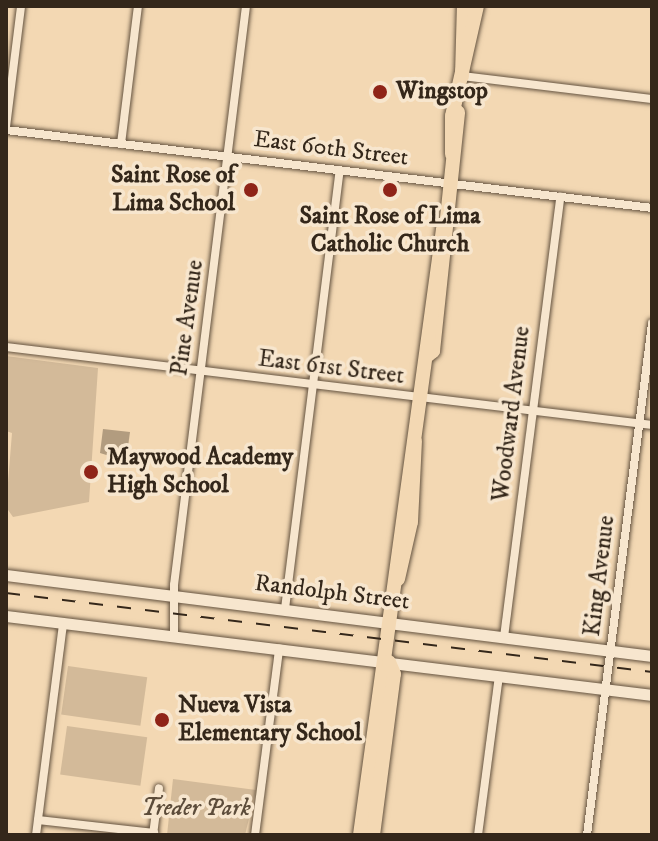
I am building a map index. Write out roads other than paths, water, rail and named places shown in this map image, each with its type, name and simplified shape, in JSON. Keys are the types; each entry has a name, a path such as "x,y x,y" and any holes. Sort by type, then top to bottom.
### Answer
{"main road":[{"path":"373,835 394,674 389,662 398,579 413,508 415,441 427,356 433,351 443,229 462,76 464,6"},
{"path":"462,76 477,6"},
{"path":"360,835 380,673 389,662"}],"street":[{"path":"6,128 21,6"},
{"path":"121,144 138,6"},
{"name":"Pine Avenue","path":"174,636 173,597 246,6"},
{"path":"462,76 652,99"},
{"name":"East 60th Street","path":"6,128 652,208"},
{"path":"285,609 340,170"},
{"name":"Woodward Avenue","path":"504,637 560,197"},
{"name":"King Avenue","path":"587,835 652,323"},
{"name":"East 61st Street","path":"6,347 421,400 652,425"},
{"name":"Randolph Street","path":"6,575 652,656"},
{"path":"6,616 652,695"},
{"path":"36,835 63,623"},
{"path":"255,835 279,649"},
{"path":"478,835 499,676"},
{"path":"38,820 154,834 159,788"}],"railway":[{"path":"6,593 652,672"}],"place":[{"name":"Wingstop","path":"380,92"},
{"name":"Saint Rose of Lima School","path":"251,190"},
{"name":"Saint Rose of Lima Catholic Church","path":"390,190"},
{"name":"Maywood Academy High School","path":"91,472"},
{"name":"Nueva Vista Elementary School","path":"162,720"}],"park label":[{"name":"Treder Park","path":"196,809"}]}
